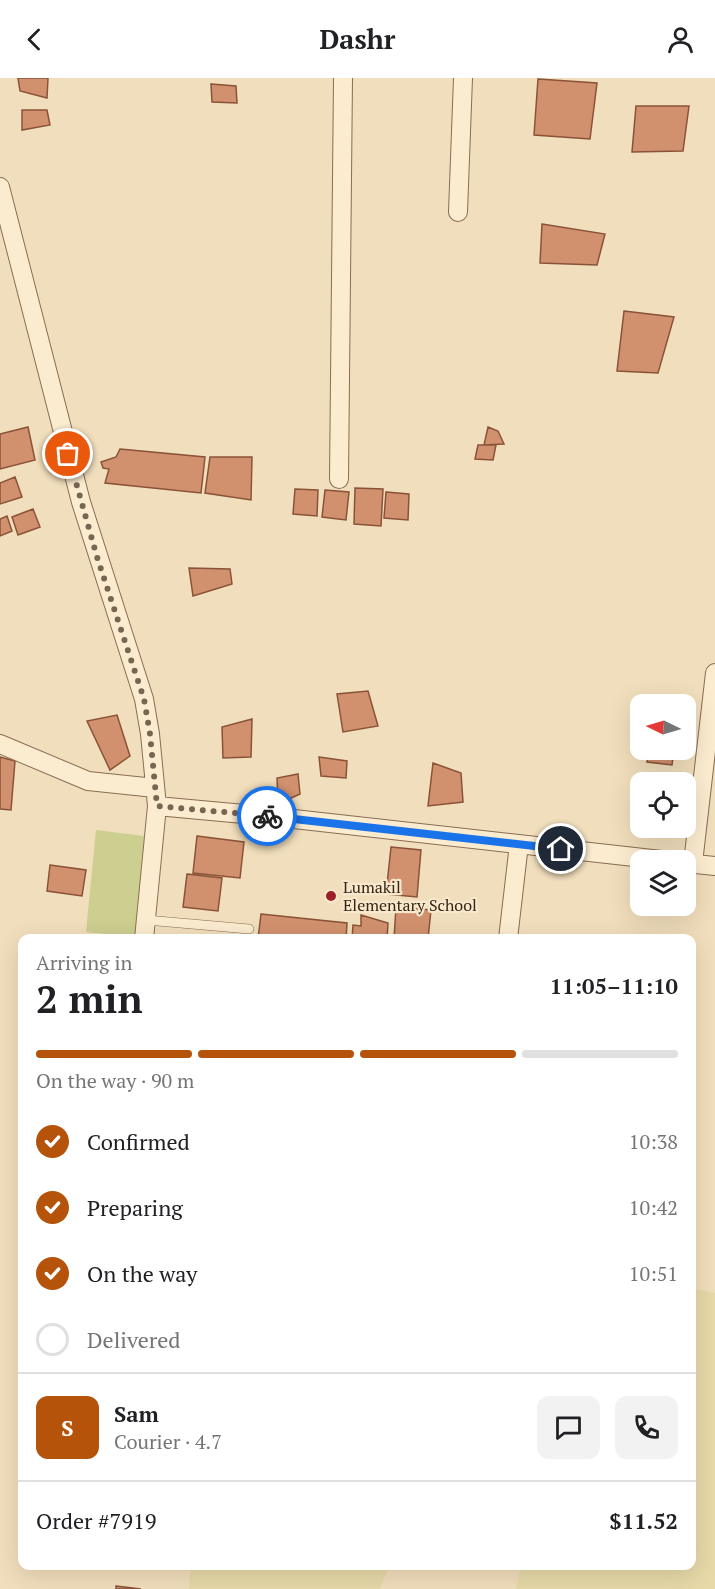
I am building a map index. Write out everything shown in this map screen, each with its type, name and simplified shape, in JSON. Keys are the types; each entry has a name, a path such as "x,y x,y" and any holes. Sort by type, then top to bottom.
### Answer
{"street":[{"path":"339,479 343,78"},
{"path":"458,212 463,78"},
{"path":"0,186 81,502 144,699 156,797 145,934"},
{"path":"691,850 715,673"},
{"path":"0,744 88,781 156,797 276,817 630,856"},
{"path":"509,934 519,844"},
{"path":"696,864 715,866"}],"lane":[{"path":"146,920 249,930"}],"shaded area":[{"path":"696,1289 715,1293 715,1589 516,1589 520,1570 696,1570"},
{"path":"191,1570 387,1570 380,1589 189,1589"}],"green space":[{"path":"96,830 144,836 136,934 86,932"}],"building":[{"path":"18,78 48,78 47,98 20,91"},
{"path":"538,79 597,83 590,139 534,135"},
{"path":"211,84 236,86 237,103 212,102"},
{"path":"636,106 689,106 683,151 632,152"},
{"path":"22,110 47,110 50,125 22,130"},
{"path":"542,224 605,234 597,265 540,263"},
{"path":"624,311 674,317 658,373 617,371"},
{"path":"28,427 35,460 0,469 0,434"},
{"path":"488,427 498,431 504,444 484,445"},
{"path":"478,445 496,445 493,460 475,459"},
{"path":"120,449 205,457 201,493 105,483 109,469 103,468 101,462 116,457"},
{"path":"210,457 252,457 251,500 205,493"},
{"path":"15,477 22,497 0,504 0,483"},
{"path":"355,488 383,489 381,526 354,524"},
{"path":"295,489 318,490 317,516 293,514"},
{"path":"325,490 349,492 346,520 322,517"},
{"path":"386,492 409,494 408,520 384,518"},
{"path":"33,509 40,527 18,535 12,517"},
{"path":"7,516 12,531 0,536 0,519"},
{"path":"189,568 230,569 232,584 193,596"},
{"path":"368,691 378,726 343,732 337,694"},
{"path":"117,715 130,756 110,770 87,721"},
{"path":"252,719 251,757 223,758 222,727"},
{"path":"0,757 15,761 11,810 0,809"},
{"path":"319,757 347,761 346,778 321,776"},
{"path":"647,760 673,760 672,765 647,762"},
{"path":"433,763 461,773 463,802 428,806"},
{"path":"298,774 300,794 278,804 277,778"},
{"path":"197,836 244,842 240,878 193,873"},
{"path":"391,847 421,850 417,897 386,894"},
{"path":"50,865 86,870 82,896 47,891"},
{"path":"187,874 222,878 218,911 183,907"},
{"path":"396,907 431,910 429,934 394,934"},
{"path":"261,914 347,923 346,934 259,934"},
{"path":"361,915 388,923 387,934 352,934 353,925 361,926"},
{"path":"116,1586 141,1589 116,1589"}],"way so far":[{"path":"68,454 97,557 144,699 157,806 267,816"}],"place":[{"name":"Lumakil Elementary School","path":"331,896"}],"route":[{"path":"267,816 561,849"}]}
